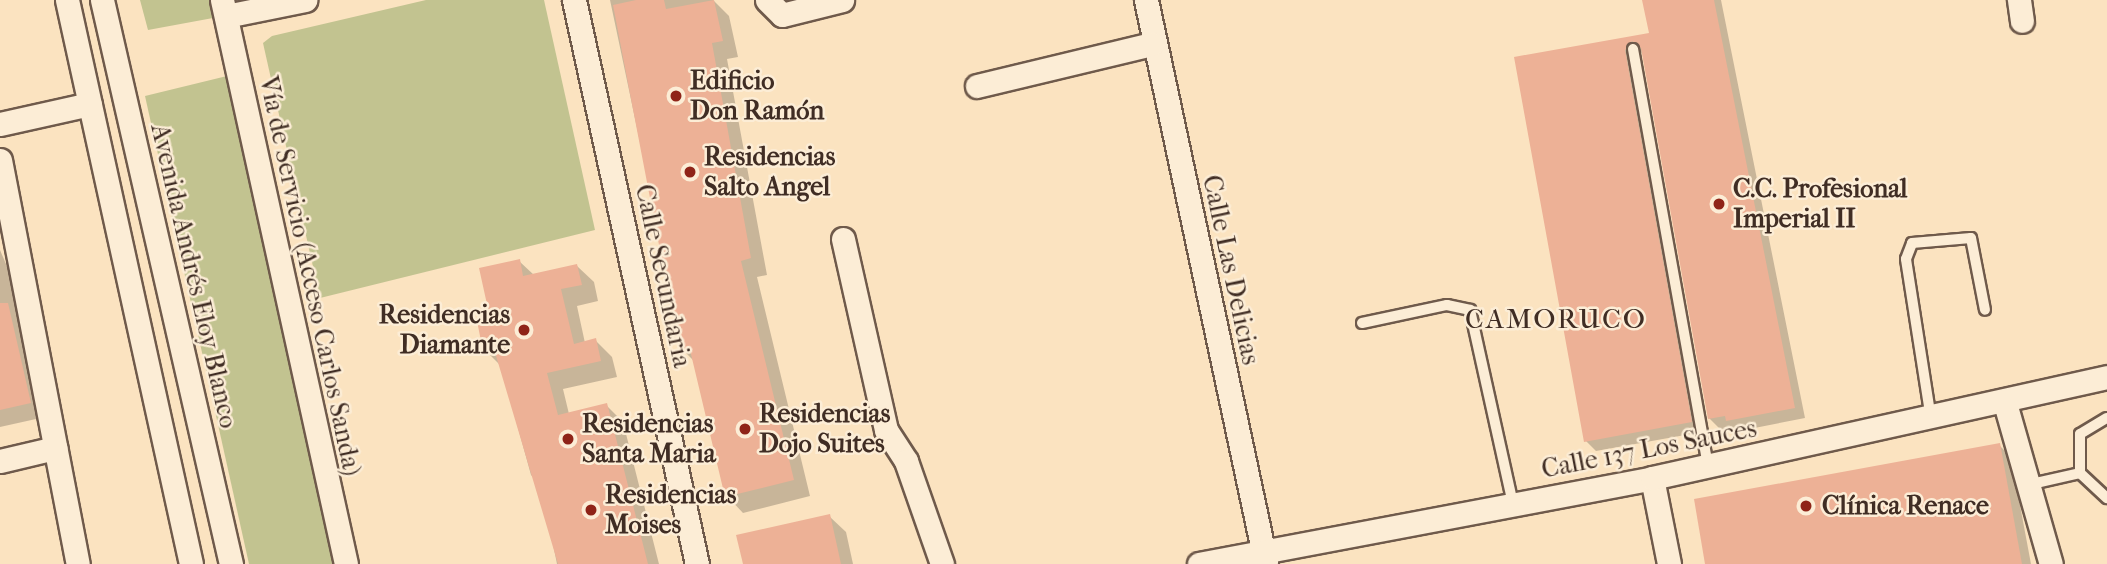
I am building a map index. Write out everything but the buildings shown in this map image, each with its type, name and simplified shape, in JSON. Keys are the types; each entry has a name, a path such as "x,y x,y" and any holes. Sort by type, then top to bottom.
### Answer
{"street":[{"path":"67,0 191,564"},
{"name":"Avenida Andrés Eloy Blanco","path":"102,0 231,564"},
{"path":"224,8 305,0"},
{"name":"Calle Secundaria","path":"574,0 697,564"},
{"path":"766,0 782,15 842,0"},
{"name":"Calle Las Delicias","path":"1146,0 1152,44 1264,557"},
{"name":"Vía de Servicio (Acceso Carlos Sanda)","path":"224,8 346,564"},
{"path":"976,86 1152,44"},
{"path":"0,124 90,104"},
{"path":"0,160 78,564"},
{"path":"843,239 886,430 906,461 942,564"},
{"name":"Calle 137 Los Sauces","path":"1199,564 1264,557 1513,504 1652,478 2005,403 2107,377"},
{"path":"2005,403 2051,564"},
{"path":"0,461 55,448"},
{"path":"1652,478 1669,564"}],"lane":[{"path":"1633,49 1708,466"},
{"path":"1931,419 1906,260 1912,243 1970,238 1985,310"},
{"path":"1362,323 1447,305 1470,310 1513,504"},
{"path":"2107,418 2080,434 2080,473 2107,498"},
{"path":"2027,485 2080,473"}],"green space":[{"path":"140,0 209,0 213,18 148,30"},
{"path":"426,0 544,0 595,230 320,298 263,43 272,36"},
{"path":"227,76 334,564 249,564 145,96"}],"place":[{"name":"Edificio Don Ramón","path":"676,96"},
{"name":"Residencias Salto Angel","path":"690,172"},
{"name":"C.C. Profesional Imperial II","path":"1719,204"},
{"name":"Residencias Diamante","path":"524,330"},
{"name":"Residencias Dojo Suites","path":"745,429"},
{"name":"Residencias Santa Maria","path":"568,439"},
{"name":"Clínica Renace","path":"1806,506"},
{"name":"Residencias Moises","path":"591,510"}],"district":[{"name":"CAMORUCO","path":"1556,319"}]}
